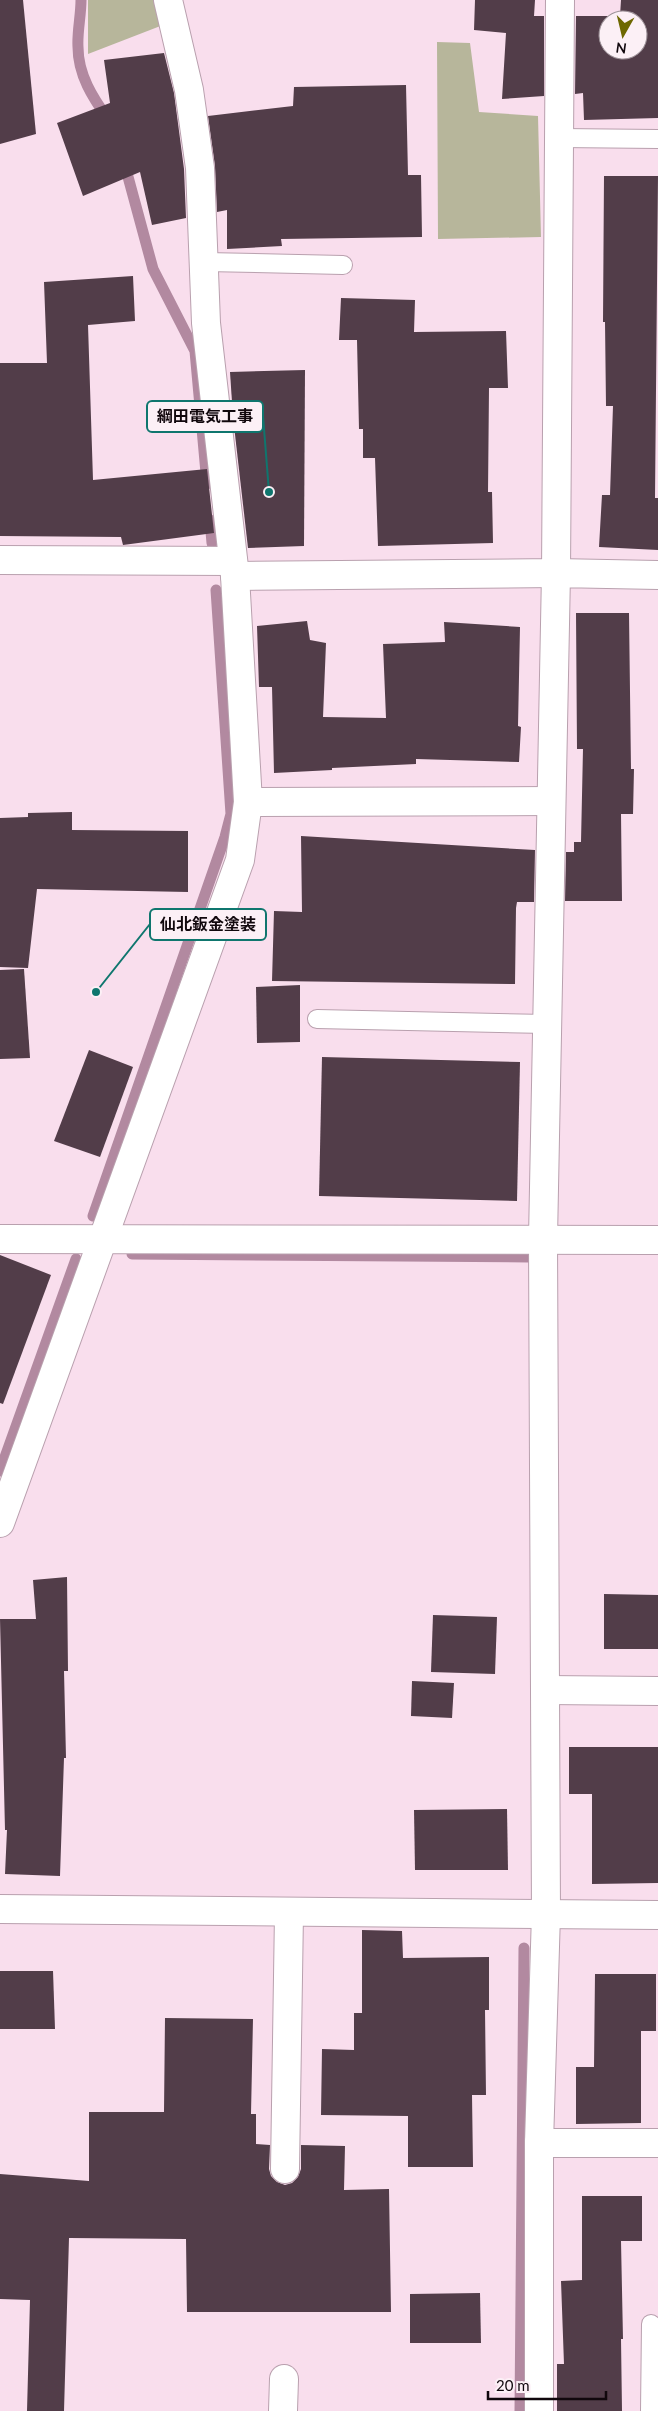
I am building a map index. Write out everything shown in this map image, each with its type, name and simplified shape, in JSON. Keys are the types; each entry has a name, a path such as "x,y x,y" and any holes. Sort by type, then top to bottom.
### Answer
{"street":[{"path":"0,1523 240,860 248,802 234,569 206,323 200,168 188,90 168,0"},
{"path":"539,2411 539,2143 546,1914 543,1239 556,573 560,0"},
{"path":"0,560 234,569 658,575"},
{"path":"248,802 551,801"},
{"path":"0,1239 658,1240"},
{"path":"545,1690 658,1691"},
{"path":"0,1909 658,1915"},
{"path":"285,2169 289,1913"},
{"path":"539,2143 658,2143"},
{"path":"283,2411 284,2378"}],"lane":[{"path":"560,138 658,139"},
{"path":"205,262 343,265"},
{"path":"317,1019 547,1024"},
{"path":"650,2411 651,2324"}],"green space":[{"path":"88,0 156,0 163,25 88,54"},
{"path":"437,42 470,43 479,112 538,116 541,237 438,239"}],"building":[{"path":"0,0 23,0 36,134 0,144"},
{"path":"475,0 535,0 534,16 544,16 544,96 502,99 506,33 474,30"},
{"path":"621,0 658,0 658,118 584,120 583,93 575,94 576,16 598,16 598,60 648,60 648,10 620,10"},
{"path":"164,53 174,93 184,169 186,218 152,225 140,172 83,196 57,123 110,103 104,60"},
{"path":"406,85 408,175 421,175 422,237 281,239 282,246 227,249 227,210 217,212 215,166 208,116 293,106 294,87"},
{"path":"604,176 658,176 655,498 658,498 658,550 599,547 602,495 610,495 613,406 606,406 605,322 603,322"},
{"path":"133,276 135,321 88,325 93,480 207,469 214,533 123,545 121,537 0,536 0,363 47,363 44,282"},
{"path":"341,298 415,300 414,332 506,331 508,388 489,388 488,492 492,492 493,543 378,546 375,458 363,458 363,429 359,429 357,340 339,340"},
{"path":"305,370 304,546 248,548 233,417 230,372"},
{"path":"576,613 629,613 631,769 634,769 633,814 621,814 622,901 565,901 566,852 574,852 574,842 581,842 583,749 577,749"},
{"path":"307,621 310,640 326,643 323,717 386,718 383,644 445,642 444,622 520,627 518,726 521,727 519,762 416,759 416,764 274,773 272,687 259,687 257,626"},
{"path":"72,812 72,830 188,831 188,892 37,889 28,968 0,967 0,818 28,817 28,813"},
{"path":"301,836 535,850 534,902 517,902 516,908 515,984 272,981 274,911 302,912"},
{"path":"24,969 30,1058 0,1059 0,970"},
{"path":"300,985 300,1042 257,1043 256,987"},
{"path":"89,1050 133,1067 100,1157 54,1141"},
{"path":"322,1057 520,1062 517,1201 319,1196"},
{"path":"0,1255 51,1275 3,1404 0,1403"},
{"path":"67,1577 68,1671 64,1671 66,1758 64,1758 60,1876 5,1874 7,1830 5,1830 0,1619 36,1619 33,1580"},
{"path":"604,1594 658,1595 658,1649 604,1649"},
{"path":"433,1615 497,1617 495,1674 431,1672"},
{"path":"412,1681 454,1683 452,1718 411,1716"},
{"path":"569,1747 658,1747 658,1883 592,1884 592,1794 569,1794"},
{"path":"507,1809 508,1870 415,1870 414,1810"},
{"path":"362,1930 402,1931 403,1958 489,1957 489,2010 485,2010 486,2095 472,2095 473,2167 408,2167 408,2116 321,2115 322,2049 354,2050 354,2013 362,2013"},
{"path":"0,1971 53,1971 55,2029 0,2029"},
{"path":"595,1974 656,1974 656,2031 641,2031 641,2123 576,2124 576,2067 594,2067"},
{"path":"165,2018 253,2019 251,2114 256,2114 256,2144 270,2145 269,2169 271,2176 277,2182 285,2185 292,2183 298,2177 301,2169 301,2145 345,2146 344,2190 389,2189 391,2312 187,2312 186,2239 69,2238 64,2411 27,2411 30,2300 0,2299 0,2174 89,2181 89,2112 164,2112"},
{"path":"582,2196 642,2196 642,2241 621,2241 622,2411 557,2411 557,2364 564,2364 561,2281 582,2280"},
{"path":"480,2293 481,2343 410,2343 410,2294"}],"waterway":[{"path":"81,0 78,41 81,67 87,86 108,119"},
{"path":"124,162 153,269 195,351 207,484"},
{"path":"210,520 212,543"},
{"path":"93,1216 225,837 231,814 216,590"},
{"path":"132,1254 529,1257"},
{"path":"0,1471 76,1259"},
{"path":"520,2411 524,1948"}],"place":[{"name":"綱田電気工事","path":"269,492"},
{"name":"仙北鈑金塗装","path":"96,992"}]}
